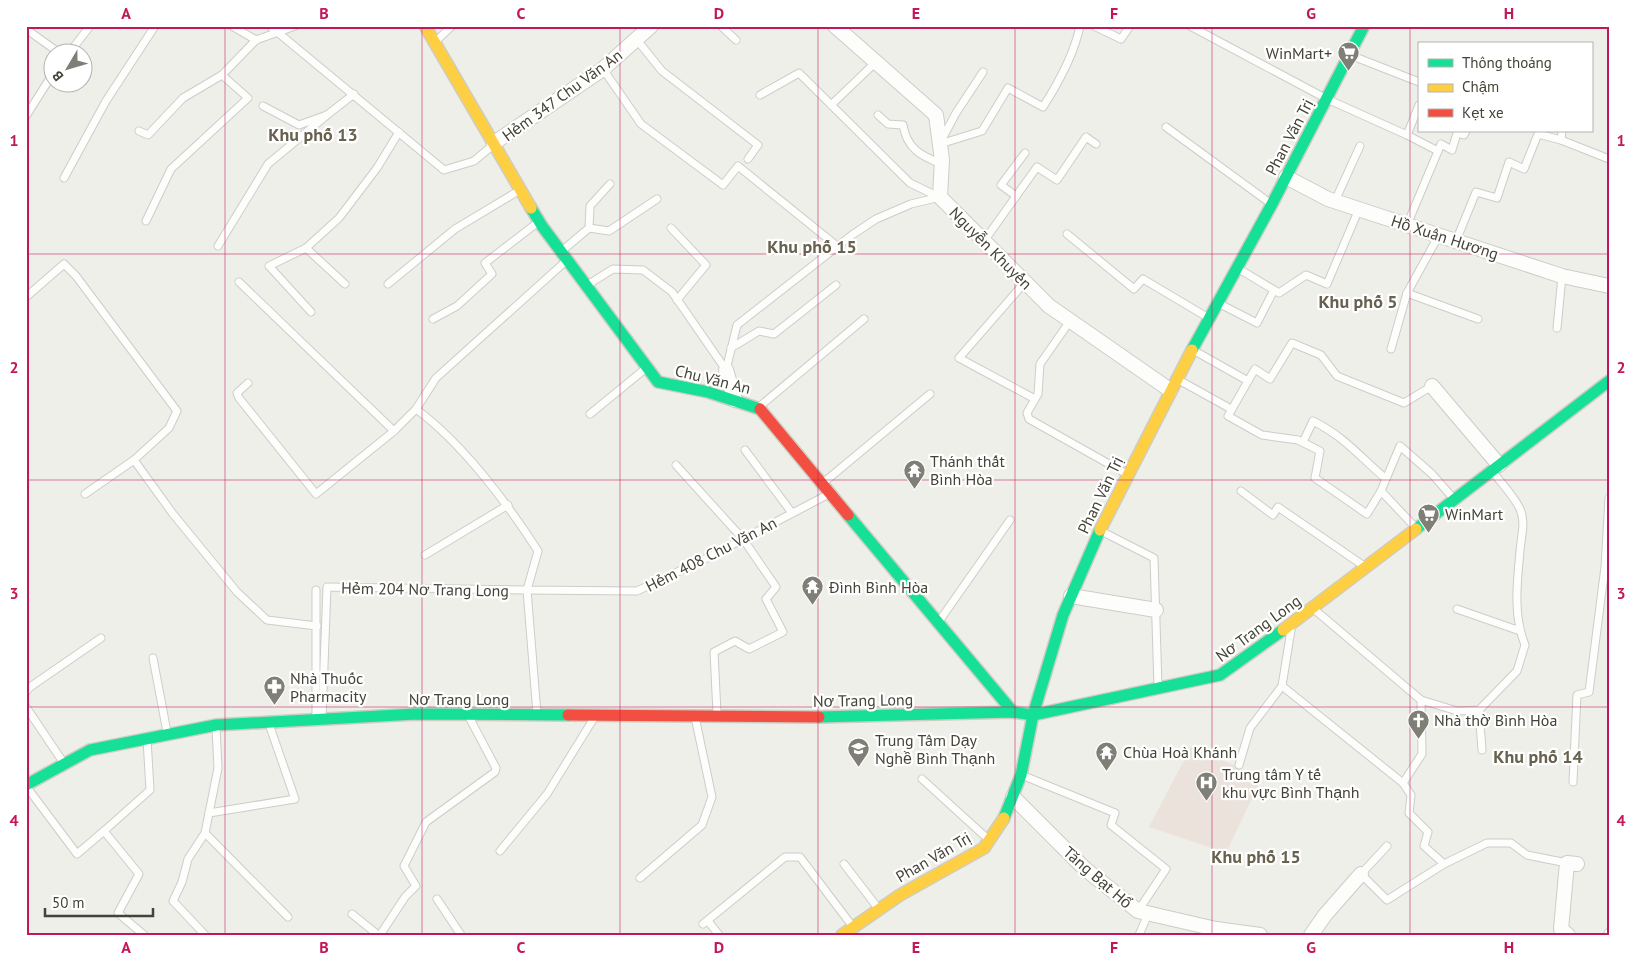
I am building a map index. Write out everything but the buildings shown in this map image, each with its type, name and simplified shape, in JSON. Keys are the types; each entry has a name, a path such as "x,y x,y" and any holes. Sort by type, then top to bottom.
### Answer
{"main road":[{"name":"Chu Văn An","path":"425,26 539,221 658,382 708,392 759,408 821,485 1013,712"},
{"name":"Phan Văn Trị","path":"849,932 878,908 984,848 1004,818 1021,775 1033,715 1063,615 1100,530 1173,384 1272,204 1364,26"},
{"name":"Nơ Trang Long","path":"26,785 90,750 216,725 319,718 468,715 864,717 1013,712 1033,715 1220,676 1291,625 1609,381"}],"street":[{"name":"Hẻm 347 Chu Văn An","path":"494,143 603,70 651,26"},
{"name":"Nguyễn Khuyến","path":"835,26 936,115 942,164 940,198 1049,306 1070,321 1173,384"},
{"name":"Hồ Xuân Hương","path":"1286,177 1335,201 1562,276 1609,286"},
{"path":"726,370 735,400"},
{"path":"1432,386 1496,468"},
{"path":"1071,596 1156,610"},
{"name":"Tăng Bạt Hổ","path":"1013,797 1084,868 1143,912 1242,934 1260,935"},
{"path":"1564,933 1572,864"},
{"path":"1311,935 1325,915 1361,874"}],"lane":[{"path":"78,42 90,26"},
{"path":"64,178 106,101 155,26"},
{"path":"232,26 256,40"},
{"path":"270,26 444,170 474,161 494,143"},
{"path":"139,131 148,135 183,98 222,75 256,40 295,26"},
{"path":"434,42 452,26"},
{"path":"721,26 736,40"},
{"path":"940,144 982,131 1008,88 1043,107 1056,88 1077,44 1080,26"},
{"path":"1094,26 1121,38 1130,26"},
{"path":"1190,26 1326,99 1439,148 1452,150 1457,133 1464,136 1466,132"},
{"path":"26,30 43,42"},
{"path":"637,40 662,70 758,145 748,160"},
{"path":"1349,55 1418,82"},
{"path":"831,105 876,62"},
{"path":"603,70 641,124 648,130 723,185 738,166 838,246"},
{"path":"940,144 956,113 983,72"},
{"path":"760,95 799,73 910,183 940,198"},
{"path":"146,221 171,169 248,98 222,75"},
{"path":"26,116 42,91"},
{"path":"218,246 268,164 354,94"},
{"path":"263,106 299,125 327,115"},
{"path":"1407,135 1418,108"},
{"path":"878,115 888,124 903,126 910,146 922,157 942,164"},
{"path":"1166,126 1272,204"},
{"path":"312,312 269,266 306,248 339,218 376,168 399,132"},
{"path":"1561,140 1562,132"},
{"path":"1456,241 1476,192 1497,198 1509,162 1524,169 1538,134 1561,140 1609,159"},
{"path":"984,241 1036,167 1057,180 1086,137 1096,144"},
{"path":"1335,201 1360,146"},
{"path":"1407,225 1439,148"},
{"path":"1016,196 1001,185 1025,153"},
{"path":"248,383 237,393 238,398 316,494 394,431 416,410 436,378 564,256 589,228 590,206 610,184"},
{"path":"388,284 455,229 520,189"},
{"path":"726,370 737,325 838,246 876,219 911,204 940,198"},
{"path":"589,228 609,231 657,199"},
{"path":"1237,268 1279,293 1306,275 1327,284 1359,209"},
{"path":"433,319 464,300 492,274 486,263 539,221"},
{"path":"671,228 706,265 677,300"},
{"path":"1067,234 1134,290 1143,279 1210,318"},
{"path":"1391,349 1407,293 1439,236"},
{"path":"306,248 345,284"},
{"path":"26,297 64,264 134,351 178,411 169,428 134,460 84,494"},
{"path":"586,286 613,269 643,270 672,292 726,370"},
{"path":"1557,328 1562,276"},
{"path":"239,282 394,431"},
{"path":"1025,282 959,358 1035,399"},
{"path":"732,348 758,330 774,334 836,285"},
{"path":"1218,303 1257,323 1274,290"},
{"path":"1407,293 1478,319"},
{"path":"759,408 864,319"},
{"path":"1070,321 1040,364 1038,394 1027,413 1029,419 1127,475"},
{"path":"1432,386 1404,403 1337,376 1321,356 1292,343 1270,379 1255,369 1228,416 1262,435 1303,442 1320,451 1316,478 1367,514 1381,491 1400,446 1432,474 1454,500"},
{"path":"1192,350 1248,381"},
{"path":"590,414 648,368"},
{"path":"1173,384 1231,409"},
{"path":"821,485 930,394"},
{"path":"416,410 434,422 508,505 538,551 527,590"},
{"path":"1303,442 1313,421 1335,432 1360,452 1367,462 1386,479"},
{"path":"746,450 792,513"},
{"path":"134,460 173,514 237,592 267,620 317,626"},
{"path":"676,465 743,538 776,587 766,599 783,632 749,649 735,642 714,652 717,716"},
{"path":"1313,608 1421,700 1457,711 1479,710 1517,671 1525,645 1520,632 1516,598 1520,547 1524,532 1520,509 1496,468"},
{"path":"1241,491 1273,515 1278,507 1367,567"},
{"path":"1381,491 1416,529"},
{"name":"Hẻm 408 Chu Văn An","path":"527,590 637,591 829,494"},
{"path":"1572,782 1577,695 1589,692 1605,567 1609,498"},
{"path":"425,555 508,505"},
{"path":"938,622 1010,520"},
{"path":"1100,530 1154,558 1158,689"},
{"name":"Hẻm 204 Nơ Trang Long","path":"319,718 327,587 527,590 537,715"},
{"path":"316,590 319,718"},
{"path":"1457,609 1520,632"},
{"path":"1239,765 1250,728 1282,686 1291,625"},
{"path":"26,692 30,687 101,638"},
{"path":"153,658 167,735"},
{"path":"1282,686 1403,784 1411,795 1408,813 1428,832 1424,846 1444,864"},
{"path":"1403,784 1422,754 1421,700"},
{"path":"26,708 65,764"},
{"path":"1479,710 1482,750"},
{"path":"352,914 379,935 405,898 416,886 404,866 426,822 495,772 496,768 468,715"},
{"path":"500,851 547,794 595,716"},
{"path":"640,878 702,825 712,797 695,716"},
{"path":"209,814 295,799 268,722"},
{"path":"205,935 173,901 182,882 188,859 205,833 218,768 216,725"},
{"path":"26,785 77,854 150,790 147,739"},
{"path":"1021,775 1115,813 1112,825 1166,869 1143,912 1140,935"},
{"path":"922,779 989,840"},
{"path":"104,831 139,874 118,913 144,935"},
{"path":"205,833 288,917"},
{"path":"1387,846 1361,874 1387,900 1444,864 1487,843 1511,843 1527,855 1572,864"},
{"path":"719,935 706,922 785,857 800,857 849,932"},
{"path":"844,864 878,908"},
{"path":"437,899 461,935"}],"shaded area":[{"name":"Trung tâm Y tế khu vực Bình Thạnh","path":"1191,747 1262,777 1226,853 1149,827"}],"traffic: fast":[{"path":"1192,350 1272,204 1364,26"},
{"path":"531,208 542,226 658,382 708,392 760,409"},
{"path":"1416,529 1609,381"},
{"path":"848,515 1013,712"},
{"path":"1004,818 1021,775 1033,715 1063,615 1100,530"},
{"path":"819,717 1013,712 1033,715 1220,675 1283,630"},
{"path":"26,785 90,750 216,725 416,714 568,715"}],"traffic: slow":[{"path":"425,26 531,208"},
{"path":"1100,530 1192,350"},
{"path":"1283,630 1416,529"},
{"path":"842,935 900,895 984,848 1004,818"}],"traffic: jam":[{"path":"760,409 848,515"},
{"path":"568,715 819,717"}],"place":[{"name":"WinMart+","path":"1348,72"},
{"name":"Thánh thất Bình Hòa","path":"914,489"},
{"name":"WinMart","path":"1429,533"},
{"name":"Đình Bình Hòa","path":"813,606"},
{"name":"Nhà Thuốc Pharmacity","path":"274,706"},
{"name":"Nhà thờ Bình Hòa","path":"1418,739"},
{"name":"Trung Tâm Dạy Nghề Bình Thạnh","path":"859,768"},
{"name":"Chùa Hoà Khánh","path":"1107,771"},
{"name":"Trung tâm Y tế khu vực Bình Thạnh","path":"1206,802"}],"district":[{"name":"Khu phố 13","path":"313,135"},
{"name":"Khu phố 15","path":"812,247"},
{"name":"Khu phố 5","path":"1358,302"},
{"name":"Khu phố 14","path":"1538,757"},
{"name":"Khu phố 15","path":"1256,857"}]}
